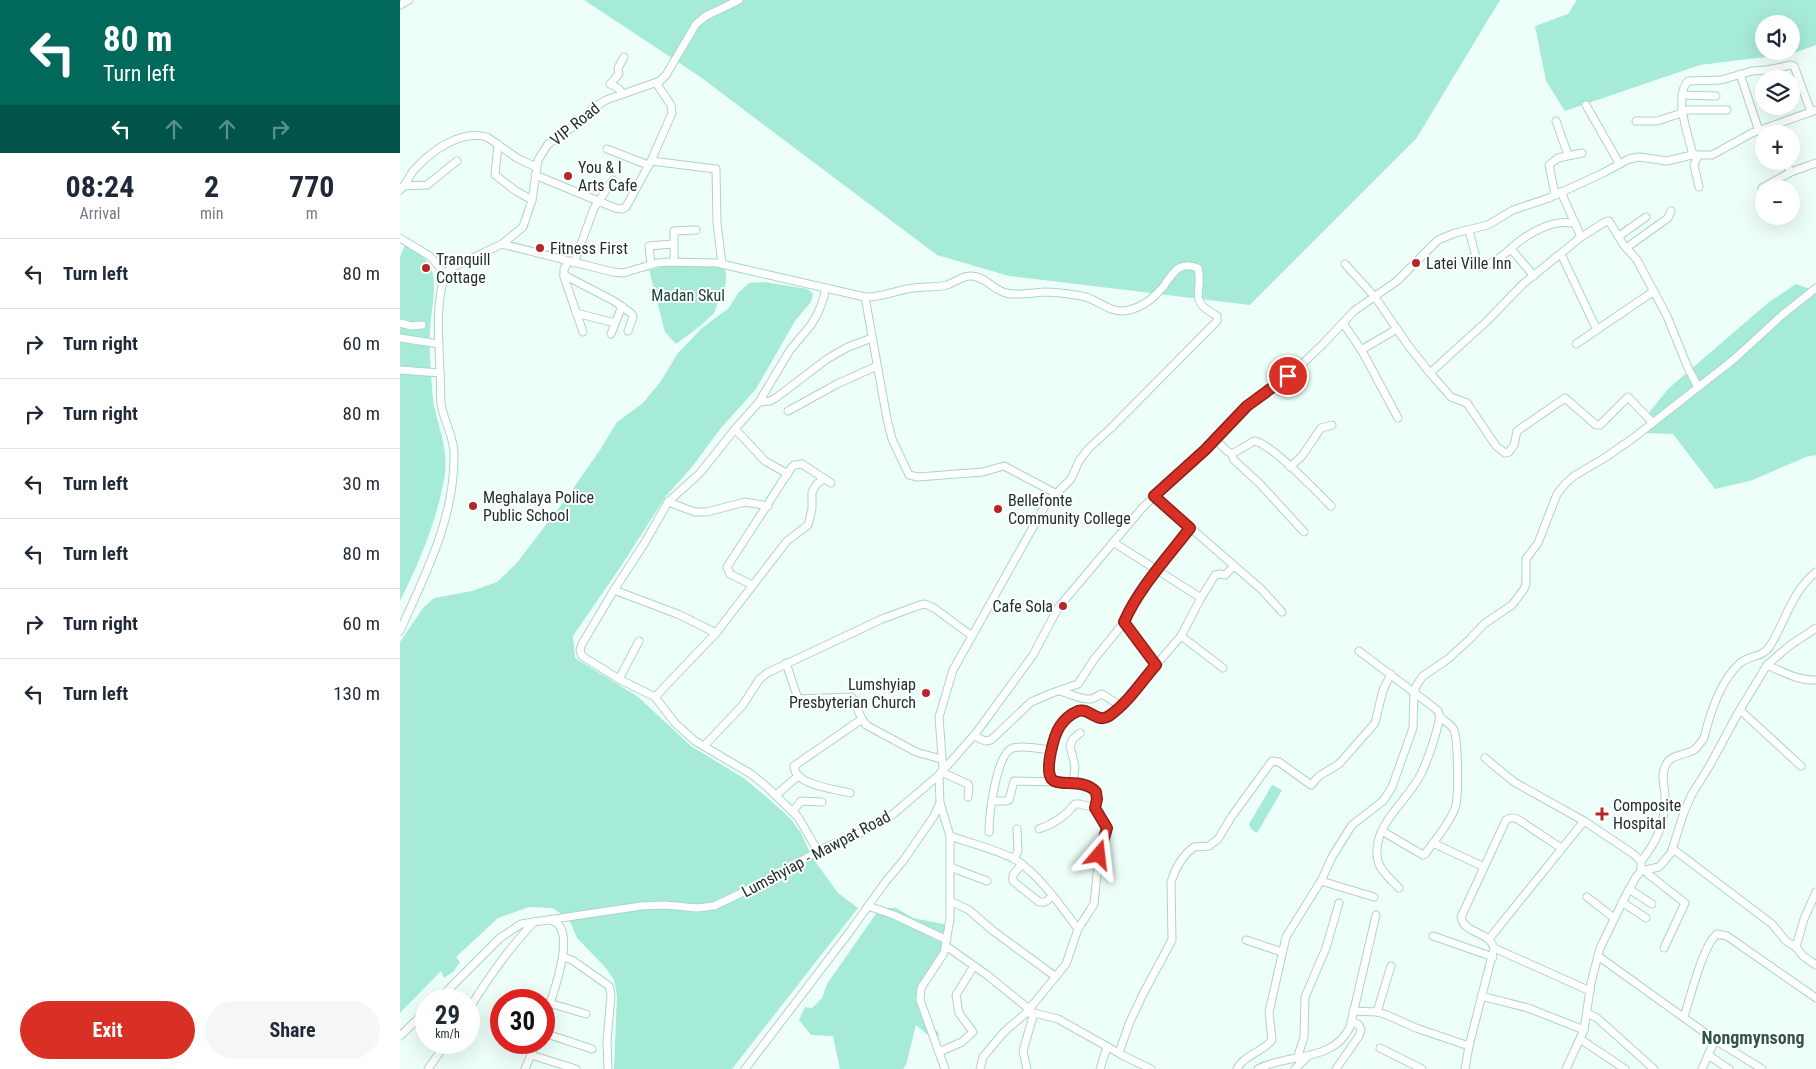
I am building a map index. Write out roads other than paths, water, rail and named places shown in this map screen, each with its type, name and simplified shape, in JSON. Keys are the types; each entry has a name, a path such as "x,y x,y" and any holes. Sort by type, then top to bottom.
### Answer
{"street":[{"path":"400,5 409,0"},
{"path":"535,175 622,209 626,207 649,163 672,110 656,83 666,75 696,24 706,16 739,0"},
{"path":"623,94 618,88 610,84 619,74 618,68 624,58"},
{"path":"1699,187 1694,165 1696,155 1682,111 1682,96 1685,83 1688,81 1716,81 1740,74 1792,65 1814,111"},
{"path":"1740,74 1761,125"},
{"name":"VIP Road","path":"445,274 451,268 502,244 518,233 532,200 536,167 540,155 548,144 580,122 598,104 656,83"},
{"path":"1682,96 1716,96"},
{"path":"1586,106 1619,164"},
{"path":"1636,121 1657,121 1682,111 1727,110"},
{"name":"Lumshyiap - Mawpat Road","path":"1779,125 1814,111"},
{"path":"1556,121 1568,155"},
{"name":"Lumshyiap - Mawpat Road","path":"449,989 500,938 522,924 649,905 697,908 714,906 754,887 818,851 880,823 904,806 941,772 974,736 1033,655 1058,608 1154,496 1247,406 1297,369 1359,307 1398,281 1438,240 1449,235 1488,225 1513,210 1536,203 1635,158 1667,161 1696,155 1712,155 1738,140 1755,134"},
{"path":"402,188 420,164 448,142 460,138 483,136 498,144 516,158 536,167"},
{"path":"498,144 495,175 532,200"},
{"path":"607,149 649,163 716,169 716,214 722,264"},
{"path":"1582,152 1554,160 1548,166 1558,193 1582,237"},
{"path":"402,188 427,185 457,161"},
{"path":"1782,180 1791,172 1816,163"},
{"path":"583,332 564,275 564,269 572,262 598,200 613,180"},
{"path":"1626,248 1668,218 1671,211"},
{"path":"1619,236 1646,217"},
{"path":"1469,230 1479,267 1485,266 1504,256 1526,236 1544,227 1563,221 1576,224"},
{"path":"1430,373 1534,276 1582,237 1607,221 1611,223 1626,248 1637,260 1654,291 1698,387"},
{"path":"674,262 674,231 696,230"},
{"path":"400,238 431,257 445,274 438,316 441,402 454,448 452,488 441,532 432,561 400,632"},
{"path":"502,244 592,268 623,272 674,262 722,264 865,297 878,297 915,287 943,286 970,276 981,278 1006,293 1064,293 1087,297 1111,309 1127,310 1149,300 1163,287 1175,270 1191,265 1198,268 1200,275 1198,300 1204,308 1217,316 1217,321 1110,429 1088,448 1079,461 1071,479 1046,504 953,670 939,716 941,759 939,808 919,839 745,1069"},
{"path":"651,265 649,246 673,244"},
{"path":"1511,248 1534,276"},
{"path":"1561,254 1597,330"},
{"path":"1345,264 1375,297 1430,373 1451,397 1463,401 1470,406 1496,446 1505,453 1509,452 1512,448 1517,431 1565,398 1596,425 1600,425 1628,397 1653,423"},
{"path":"564,275 622,306 633,315 628,331"},
{"path":"818,851 806,828 793,811 776,795 751,774 695,741 666,713 655,697 619,679 582,656 580,650 668,502 700,473 735,428 759,402 790,350 811,325 818,313 825,288"},
{"path":"1237,1069 1244,1061 1272,1040 1269,1012 1286,937 1321,882 1332,857 1352,825 1383,801 1392,787 1413,728 1414,693 1418,682 1423,676 1448,659 1484,624 1505,610 1524,589 1526,584 1526,559 1538,543 1561,487 1574,476 1606,458 1653,423 1733,360 1816,288"},
{"path":"1576,344 1654,291"},
{"path":"865,297 887,419 892,439 909,475 918,477 984,472 1004,466 1057,494"},
{"path":"611,334 622,306"},
{"path":"576,313 616,323"},
{"path":"400,323 411,326 422,325"},
{"path":"1342,323 1361,350 1398,418"},
{"path":"1361,350 1397,328"},
{"path":"400,338 439,344"},
{"path":"759,402 770,401 840,351 872,338"},
{"path":"788,411 837,384 877,366"},
{"path":"400,370 440,373"},
{"path":"1290,467 1302,456 1318,430 1332,425"},
{"path":"735,428 765,462 788,474"},
{"path":"1215,439 1232,454 1233,459 1260,484 1304,532"},
{"path":"1232,454 1249,443 1259,442 1290,467 1331,506"},
{"path":"752,585 730,574 727,567 794,465 799,463 831,482"},
{"path":"655,697 716,633 787,541 808,525 812,509 812,492 816,485 824,478"},
{"path":"1154,496 1261,588 1282,612"},
{"path":"668,502 695,512 708,512 745,502 768,506"},
{"path":"974,736 985,741 990,740 1023,708 1039,698 1078,684 1095,658 1124,622 1128,612 1157,570 1190,528"},
{"path":"1113,542 1201,598"},
{"path":"1057,782 1052,780 1049,770 1052,750 1060,725 1076,712 1084,710 1103,719 1121,706 1181,636 1215,576 1225,575 1234,566"},
{"path":"1641,861 1652,848 1660,832 1665,810 1663,773 1668,761 1672,757 1693,751 1701,742 1704,738 1714,705 1728,679 1741,661 1759,656 1770,648 1799,589 1816,572"},
{"path":"614,590 680,615 716,633"},
{"path":"704,746 742,706 763,676 786,663 882,618 920,605 929,605 972,636"},
{"path":"1124,622 1156,665"},
{"path":"1566,1069 1584,1030 1598,956 1629,889 1636,877 1643,871 1661,866 1673,849 1687,804 1767,665 1789,646 1816,628"},
{"path":"1181,636 1223,668"},
{"path":"619,679 639,641"},
{"path":"1359,651 1438,711 1440,717 1450,725 1455,734 1457,751 1456,803 1454,811 1425,854 1419,854 1382,832"},
{"path":"786,663 798,699 852,697 862,720 874,730 916,752 941,759"},
{"path":"1767,665 1805,680 1816,680"},
{"path":"1118,1053 1128,1024 1172,940 1171,882 1174,873 1189,851 1194,847 1209,846 1218,839 1232,816 1272,761 1279,762 1311,785 1319,776 1338,764 1375,723 1383,690 1391,674"},
{"path":"1060,691 1088,699 1102,694 1121,706"},
{"path":"1740,710 1801,766"},
{"path":"1399,888 1381,869 1378,862 1378,843 1388,820 1422,772 1440,717"},
{"path":"850,793 806,782 794,770 796,763 862,720"},
{"path":"1073,783 1074,766 1070,746 1080,733"},
{"path":"989,832 990,809 1001,763 1008,750 1019,748 1052,750"},
{"path":"1485,758 1514,782 1584,821 1632,853 1641,861 1643,871 1685,903 1664,948"},
{"path":"941,772 968,784 968,797"},
{"path":"776,795 798,776"},
{"path":"992,801 1006,802 1009,800 1014,780 1084,784 1093,788 1097,795 1095,808 1107,828 1099,855 1094,904 1078,929 1066,964 1030,1016 1023,1051 1027,1069"},
{"path":"793,811 801,801 822,802"},
{"path":"940,802 950,836 950,919 947,943 940,960 921,988 920,994 921,1007 945,1069"},
{"path":"1039,829 1053,824 1065,816 1075,804 1095,808"},
{"path":"1465,1069 1494,948 1489,939 1465,925 1460,917 1506,820 1514,817 1561,848"},
{"path":"1489,939 1584,821"},
{"path":"1014,859 1018,851 1017,829"},
{"path":"950,836 1014,859 1022,864 1053,896 1078,929"},
{"path":"1433,843 1484,867"},
{"path":"1673,849 1772,924 1786,942 1796,947 1803,956 1816,965"},
{"path":"1022,864 1013,875 1013,881 1039,902 1045,902 1053,896"},
{"path":"950,867 986,881"},
{"path":"1321,882 1374,897"},
{"path":"1629,889 1652,904"},
{"path":"1796,947 1804,919 1816,892"},
{"path":"1587,897 1614,918"},
{"path":"950,901 969,910 992,930 1056,977"},
{"path":"1622,902 1646,918"},
{"path":"1296,1059 1304,1037 1305,997 1326,948 1339,903"},
{"path":"868,906 894,915 947,943 1030,1016 1058,1019 1118,1053 1151,1069"},
{"path":"1258,1069 1273,1063 1316,1055 1339,1042 1346,1035 1376,915"},
{"path":"547,920 553,921 562,930 565,944 553,989"},
{"path":"480,992 513,943 534,922"},
{"path":"1684,1017 1702,962 1713,938 1717,934 1727,936 1816,998"},
{"path":"1433,936 1493,957"},
{"path":"1246,940 1282,952"},
{"path":"1494,948 1590,991"},
{"path":"1598,956 1715,1040 1762,1069"},
{"path":"563,957 572,960 609,986 611,995 607,1041 608,1069"},
{"path":"939,1052 962,1042 973,1032 959,1013 956,995 974,966"},
{"path":"1377,1012 1391,966"},
{"path":"1481,996 1528,1008 1584,1030"},
{"path":"555,1005 586,1014"},
{"path":"1353,1011 1377,1012 1469,1046"},
{"path":"1587,1014 1597,1018 1654,1069"},
{"path":"980,1069 987,1052 1004,1032 1030,1016"},
{"path":"1336,1069 1359,1036 1361,1030 1359,1025 1351,1021"},
{"path":"400,1036 415,1022"},
{"path":"555,1037 592,1049"},
{"path":"1580,1039 1625,1069"},
{"path":"1702,1069 1715,1040"},
{"path":"1100,1069 1107,1047"},
{"path":"1380,1048 1422,1069"},
{"path":"428,1069 439,1054"},
{"path":"525,1069 531,1055 576,1069"},
{"path":"1708,1055 1729,1069"},
{"path":"1295,1069 1307,1057"}],"place":[{"name":"You & I Arts Cafe","path":"568,176"},
{"name":"Fitness First","path":"540,248"},
{"name":"Latei Ville Inn","path":"1416,263"},
{"name":"Tranquill Cottage","path":"426,268"},
{"name":"Meghalaya Police Public School","path":"473,506"},
{"name":"Bellefonte Community College","path":"998,509"},
{"name":"Cafe Sola","path":"1063,606"},
{"name":"Lumshyiap Presbyterian Church","path":"926,693"},
{"name":"Composite Hospital","path":"1602,814"}],"district":[{"name":"Nongmynsong","path":"1753,1037"}],"park label":[{"name":"Madan Skul","path":"688,295"}]}
